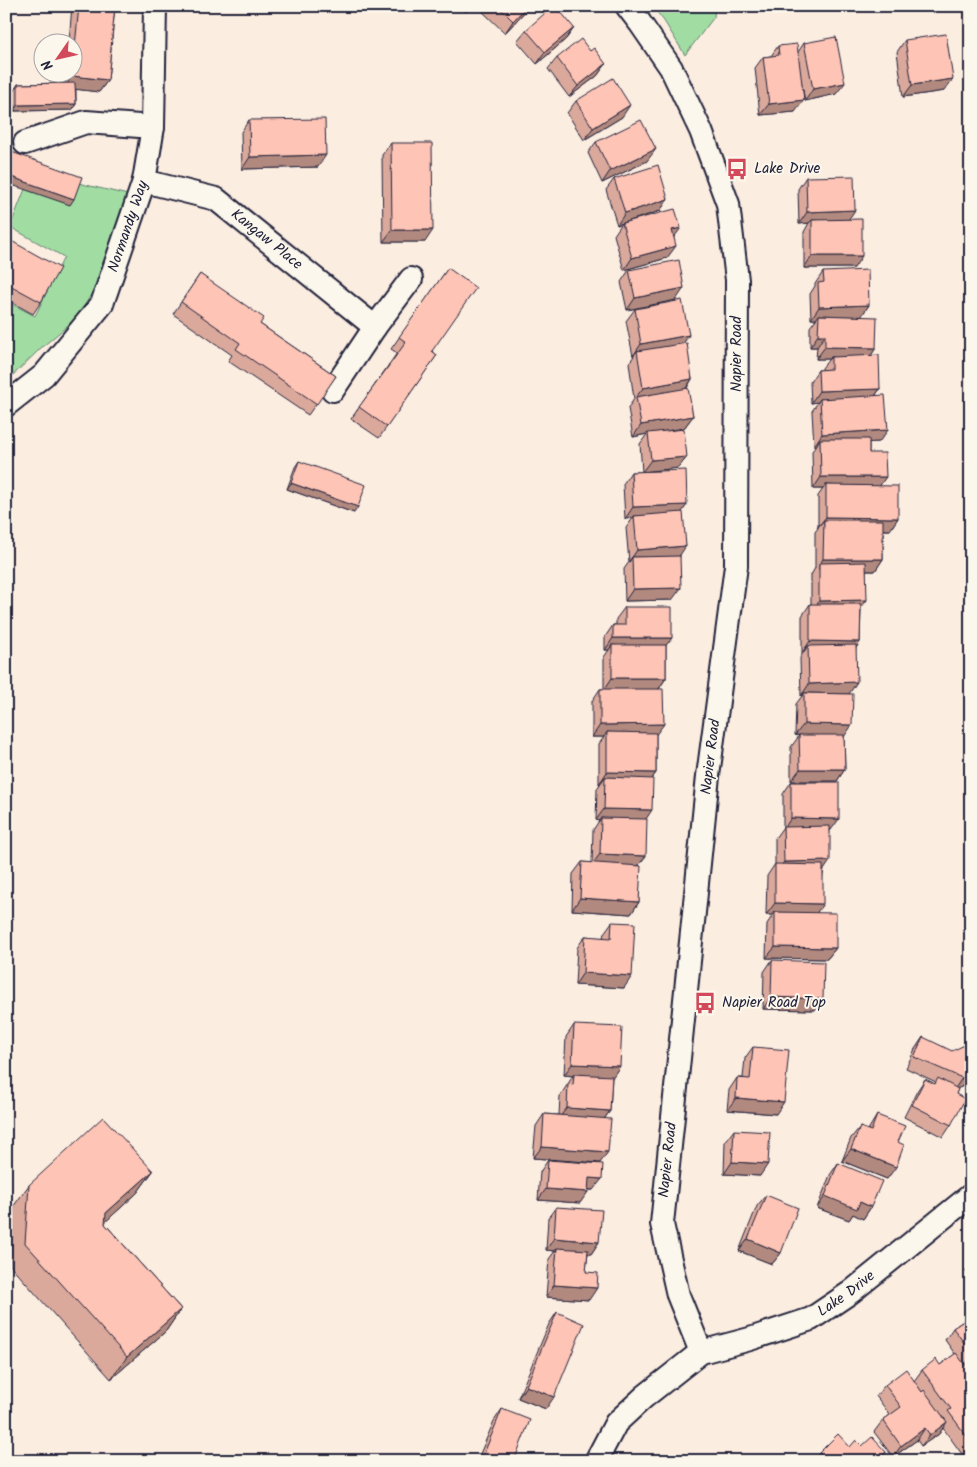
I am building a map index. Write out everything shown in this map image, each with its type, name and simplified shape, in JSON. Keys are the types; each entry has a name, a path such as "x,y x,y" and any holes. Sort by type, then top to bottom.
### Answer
{"street":[{"name":"Normandy Way","path":"6,405 44,375 102,304 144,181 153,127 155,6"},
{"name":"Napier Road","path":"633,15 671,68 701,132 728,204 737,280 736,566 708,776 662,1224 678,1295 701,1352"},
{"path":"25,143 86,122 153,127"},
{"name":"Kangaw Place","path":"144,181 216,199 375,327"},
{"path":"333,390 375,327 411,279"},
{"name":"Lake Drive","path":"701,1352 811,1319 851,1292 971,1194"},
{"path":"596,1461 616,1423 644,1397 701,1352"}],"green space":[{"path":"652,6 715,6 714,17 685,55 664,21"},
{"path":"78,183 128,195 104,272 78,317 42,347 6,382 6,301 35,316 64,257 10,227 25,189"}],"building":[{"path":"79,6 115,6 108,80 82,77 82,32 76,32"},
{"path":"498,6 527,6 513,21"},
{"path":"553,6 556,6 574,28 545,52 526,30"},
{"path":"946,34 953,79 912,85 905,40"},
{"path":"836,37 845,83 813,89 804,43"},
{"path":"581,39 590,51 594,48 606,64 578,86 557,58"},
{"path":"797,44 804,100 769,104 763,57 779,55 778,46"},
{"path":"613,78 630,105 593,128 576,101"},
{"path":"75,83 76,104 18,105 18,84"},
{"path":"325,119 326,155 250,157 249,120"},
{"path":"641,120 656,149 610,171 596,142"},
{"path":"391,143 432,143 433,230 392,230"},
{"path":"6,150 82,177 74,199 6,175"},
{"path":"658,165 668,199 625,213 614,179"},
{"path":"854,176 855,210 807,212 806,177"},
{"path":"675,209 681,228 672,230 676,246 632,258 622,223"},
{"path":"862,219 862,256 812,256 812,220"},
{"path":"6,238 60,268 41,302 6,283"},
{"path":"679,260 684,288 635,298 629,270"},
{"path":"448,268 476,288 432,351 437,355 387,427 359,407 406,342 399,337"},
{"path":"868,270 869,305 819,307 818,283 824,282 823,272"},
{"path":"200,274 264,318 260,324 336,376 317,404 236,349 240,343 181,302"},
{"path":"682,300 689,335 641,344 635,309"},
{"path":"819,315 877,317 876,348 825,347 825,335 818,335"},
{"path":"687,343 692,379 643,388 637,351"},
{"path":"879,355 880,389 819,391 818,370 831,369 831,357"},
{"path":"688,388 693,416 641,425 636,397"},
{"path":"885,395 888,430 822,434 820,399"},
{"path":"684,429 687,457 651,460 648,433"},
{"path":"820,439 869,439 869,453 885,453 886,477 821,477"},
{"path":"299,461 366,485 358,507 291,483"},
{"path":"686,470 687,505 633,507 631,472"},
{"path":"826,485 898,486 898,518 826,517"},
{"path":"683,512 686,546 637,550 634,516"},
{"path":"824,520 883,520 883,559 823,559"},
{"path":"680,556 681,588 633,589 632,557"},
{"path":"866,562 867,600 819,601 819,563"},
{"path":"810,604 861,604 860,642 810,641"},
{"path":"625,607 672,607 672,638 613,638 613,625 625,625"},
{"path":"612,645 666,645 666,678 612,678"},
{"path":"856,645 857,682 809,684 808,646"},
{"path":"600,689 663,689 664,724 600,725"},
{"path":"804,693 853,694 852,725 804,724"},
{"path":"607,732 656,733 656,773 607,772"},
{"path":"799,735 844,735 845,769 800,769"},
{"path":"605,777 653,779 652,810 604,809"},
{"path":"791,782 839,782 839,819 791,818"},
{"path":"601,818 647,819 646,856 600,854"},
{"path":"830,826 830,861 784,862 783,827"},
{"path":"582,862 641,866 639,902 580,898"},
{"path":"775,864 823,865 823,904 775,903"},
{"path":"775,912 836,913 836,948 775,947"},
{"path":"612,922 635,923 632,976 583,973 585,936 611,938"},
{"path":"772,960 824,962 823,999 771,997"},
{"path":"574,1025 622,1027 620,1066 572,1064"},
{"path":"923,1037 952,1051 971,1042 971,1074 962,1078 914,1057"},
{"path":"753,1047 789,1050 784,1102 736,1098 737,1078 750,1079"},
{"path":"574,1074 612,1076 610,1111 567,1108 568,1084 573,1085"},
{"path":"938,1078 958,1089 956,1094 965,1099 951,1125 912,1105 925,1079 935,1084"},
{"path":"544,1114 611,1119 608,1152 542,1147"},
{"path":"877,1115 905,1126 898,1142 904,1145 896,1167 851,1149 860,1127 871,1131"},
{"path":"103,1117 153,1171 106,1213 105,1224 181,1309 127,1357 25,1243 29,1185"},
{"path":"734,1130 770,1132 768,1164 732,1162"},
{"path":"548,1160 603,1164 602,1179 589,1178 588,1192 546,1189"},
{"path":"838,1163 882,1181 871,1207 860,1202 857,1209 825,1196"},
{"path":"766,1195 798,1208 781,1253 748,1239"},
{"path":"556,1207 602,1210 599,1242 554,1238"},
{"path":"557,1248 588,1250 586,1272 598,1273 597,1288 554,1285"},
{"path":"557,1312 584,1324 554,1397 526,1386"},
{"path":"971,1316 971,1352 953,1328"},
{"path":"956,1353 971,1373 971,1394 968,1396 971,1399 971,1442 948,1411 951,1409 922,1370 936,1359 940,1365"},
{"path":"906,1369 947,1422 930,1435 925,1428 901,1446 883,1420 901,1407 885,1385"},
{"path":"502,1409 530,1420 514,1461 481,1461"},
{"path":"838,1434 850,1447 856,1440 862,1446 872,1437 886,1452 877,1461 827,1461 819,1453"}],"place":[{"name":"Lake Drive","path":"737,169"},
{"name":"Napier Road Top","path":"705,1003"}]}
